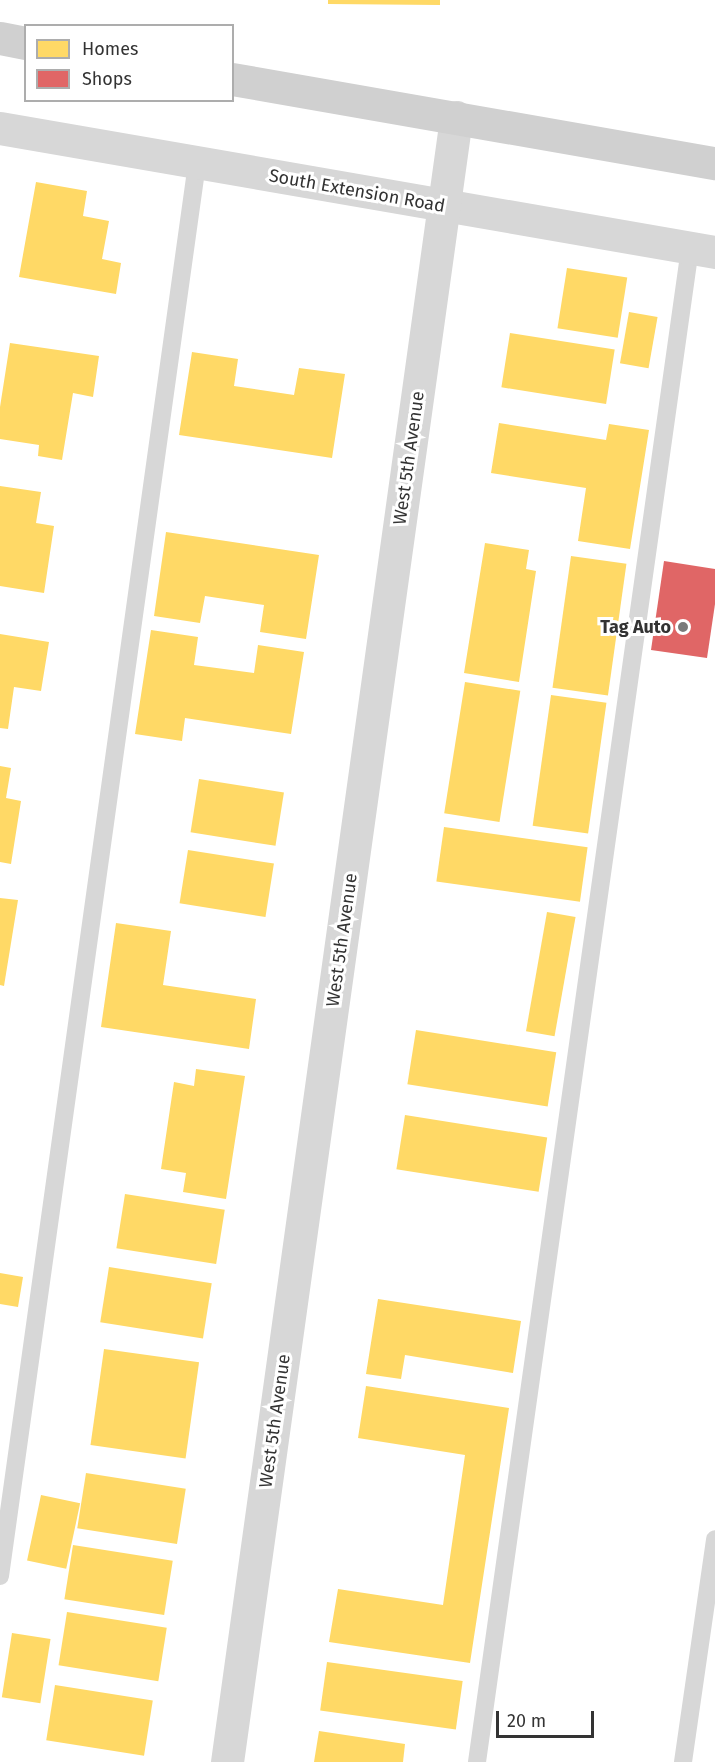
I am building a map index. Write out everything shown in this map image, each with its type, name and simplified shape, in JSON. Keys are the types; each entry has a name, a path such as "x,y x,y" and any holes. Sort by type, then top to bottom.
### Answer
{"street":[{"path":"0,38 24,43"},
{"path":"234,79 715,163"},
{"name":"West 5th Avenue","path":"227,1762 456,117"},
{"name":"South Extension Road","path":"0,128 703,250"}],"lane":[{"path":"0,1576 197,164"},
{"path":"477,1762 703,250"},
{"path":"683,1762 715,1539"}],"building: Homes":[{"path":"328,0 440,0 440,5 328,4"},
{"path":"36,182 87,191 83,216 109,221 102,259 121,263 116,294 19,277"},
{"path":"567,268 627,278 618,338 557,328"},
{"path":"629,312 658,317 649,368 620,363"},
{"path":"510,333 615,350 606,404 501,387"},
{"path":"10,343 99,356 93,397 73,393 62,460 38,456 39,445 0,439 0,407"},
{"path":"192,352 238,359 234,386 294,395 299,368 345,374 332,458 179,435"},
{"path":"499,423 606,440 609,424 649,430 630,549 578,541 586,488 491,473"},
{"path":"0,486 41,492 36,523 54,526 44,593 0,586"},
{"path":"166,532 319,555 306,639 260,632 264,605 205,596 200,623 154,616"},
{"path":"485,543 529,550 526,569 536,571 519,682 464,673"},
{"path":"571,556 626,564 608,695 552,688"},
{"path":"151,630 198,637 194,665 254,673 258,645 304,652 291,734 185,718 182,741 135,734"},
{"path":"0,634 49,642 41,691 14,687 8,729 0,728"},
{"path":"465,682 520,691 500,822 444,813"},
{"path":"551,695 606,703 588,834 533,826"},
{"path":"0,766 11,768 6,798 21,801 11,864 0,862"},
{"path":"199,779 284,792 275,846 191,832"},
{"path":"444,827 588,847 580,902 436,881"},
{"path":"188,850 274,864 265,917 180,903"},
{"path":"0,898 18,900 4,986 0,985"},
{"path":"547,912 576,917 555,1036 526,1031"},
{"path":"116,923 171,931 163,985 256,999 249,1049 101,1027"},
{"path":"416,1030 556,1052 548,1107 407,1084"},
{"path":"196,1069 245,1076 226,1199 183,1192 186,1173 161,1169 174,1082 194,1086"},
{"path":"405,1115 547,1138 539,1192 396,1169"},
{"path":"125,1194 225,1210 216,1264 116,1248"},
{"path":"109,1267 212,1283 203,1339 100,1322"},
{"path":"0,1273 23,1277 18,1307 0,1304"},
{"path":"378,1299 521,1321 513,1373 405,1355 401,1379 366,1374"},
{"path":"104,1349 199,1362 186,1458 91,1445"},
{"path":"366,1386 509,1408 470,1663 329,1642 338,1589 443,1605 465,1455 358,1438"},
{"path":"86,1473 186,1489 177,1544 77,1528"},
{"path":"41,1495 80,1503 66,1569 27,1561"},
{"path":"73,1545 173,1561 164,1615 64,1599"},
{"path":"67,1612 167,1628 158,1681 59,1665"},
{"path":"12,1633 51,1639 40,1703 2,1697"},
{"path":"327,1662 463,1681 456,1730 320,1711"},
{"path":"55,1685 153,1700 144,1756 46,1740"},
{"path":"319,1731 405,1744 403,1762 314,1762"}],"building: Shops":[{"name":"Tag Auto","path":"664,561 715,569 715,604 707,658 651,650"}],"place":[{"name":"Tag Auto","path":"683,627"}]}
